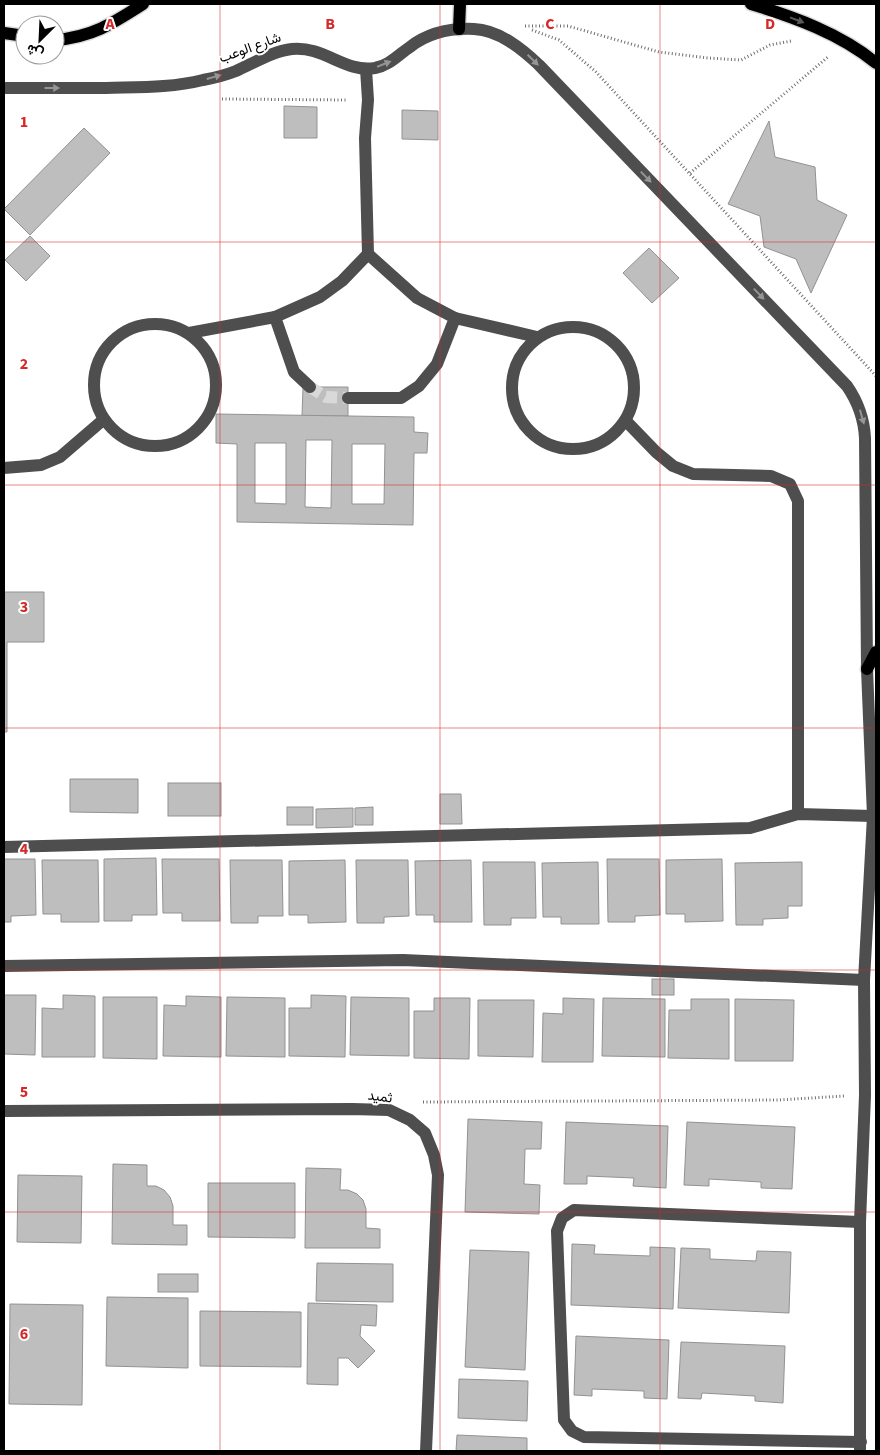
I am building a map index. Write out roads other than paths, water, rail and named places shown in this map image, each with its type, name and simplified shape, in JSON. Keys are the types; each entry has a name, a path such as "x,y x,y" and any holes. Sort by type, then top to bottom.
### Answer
{"main road":[{"path":"65,39 92,34 112,24 143,4"},
{"path":"459,28 460,4"},
{"path":"751,4 812,26 846,43 876,63"},
{"path":"867,669 876,652"}],"street":[{"path":"189,333 275,318 320,296 342,281 368,254 365,138 368,100 366,69 388,64 410,47 442,31 459,28 477,29 493,33 525,52 539,65 847,386 855,397 864,424 866,438 867,669 873,816 864,980 865,1095 860,1222 861,1446 584,1437 572,1431 564,1420 557,1231 562,1218 574,1210 860,1222"},
{"name":"شارع الوعب","path":"4,88 172,86 234,72 277,52 291,49 322,52 355,68 366,69"},
{"path":"368,254 417,298 455,318 537,338"},
{"path":"275,318 294,372 310,387"},
{"path":"348,398 401,398 419,386 437,364 455,318"},
{"path":"142,324 166,324 189,333 206,350 216,372 216,396 207,419 190,436 168,446 143,446 121,437 103,420 94,398 94,373 102,351 120,334 142,324"},
{"path":"559,327 583,327 606,336 624,352 633,374 635,398 626,421 609,438 587,448 563,449 540,440 522,424 512,402 511,378 520,355 537,338 559,327"},
{"path":"4,468 41,465 60,457 103,420"},
{"path":"626,421 656,452 673,466 693,474 771,476 790,484 798,501 798,814"},
{"path":"4,847 750,828 798,814 873,816"},
{"path":"4,966 403,960 864,980"},
{"name":"ثميد","path":"4,1111 352,1109 389,1110 410,1120 425,1133 434,1155 438,1175 426,1451"}],"tunnel":[{"path":"310,387 326,397 348,398"}]}
